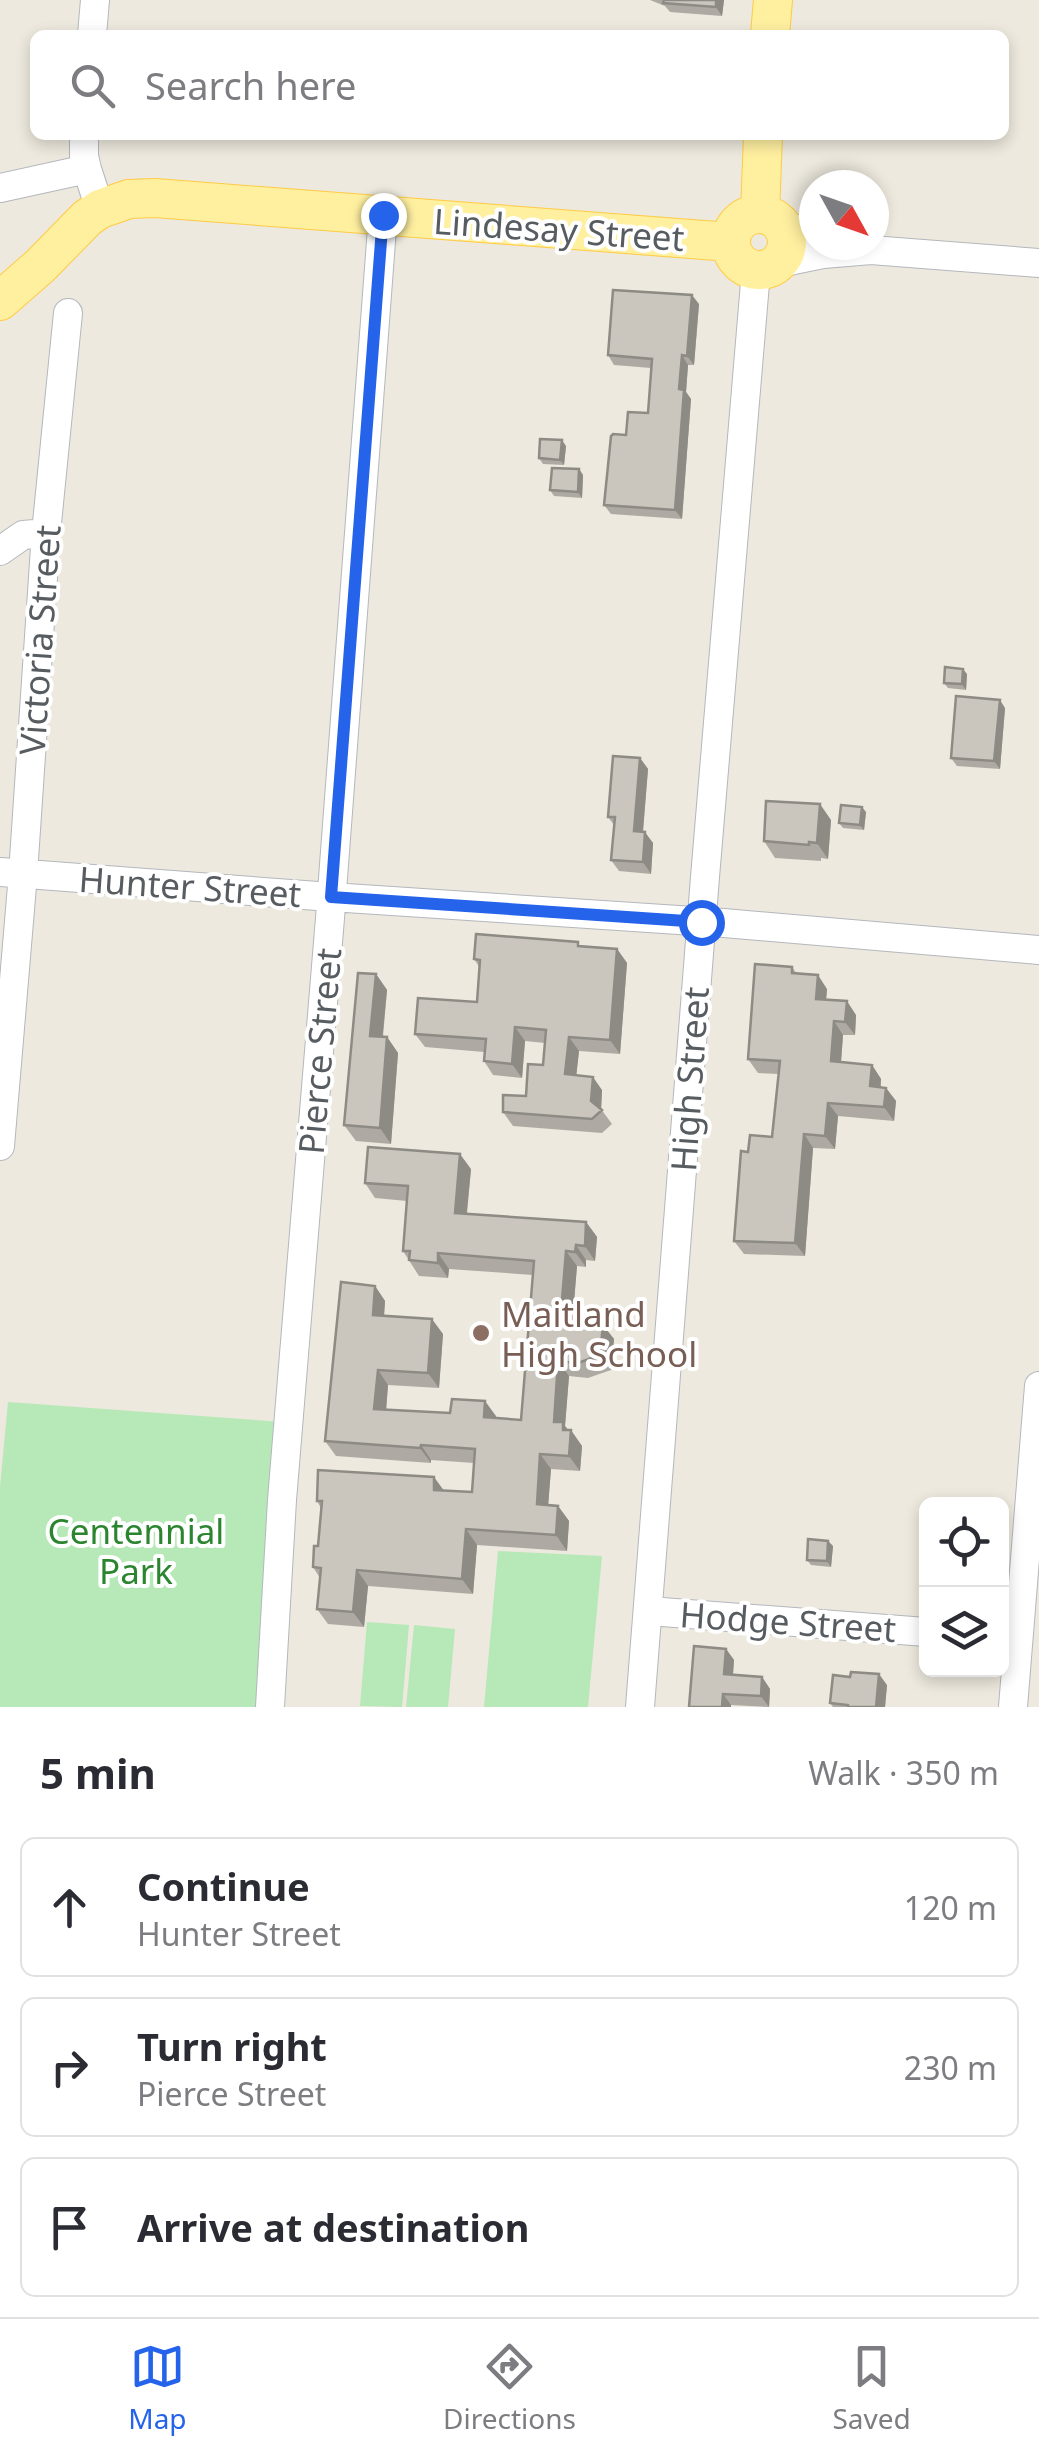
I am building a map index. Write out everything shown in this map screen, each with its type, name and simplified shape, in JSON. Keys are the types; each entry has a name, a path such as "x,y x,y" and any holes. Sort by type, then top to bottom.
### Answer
{"main road":[{"path":"770,30 773,0"},
{"path":"765,140 785,224 786,251 767,267 742,266 730,242 742,220 785,224"},
{"name":"Lindesay Street","path":"100,209 129,198 154,198 730,242"},
{"path":"0,301 100,209"}],"street":[{"path":"92,30 95,0"},
{"path":"84,140 87,169 100,209"},
{"path":"0,188 87,169"},
{"name":"Pierce Street","path":"270,1707 282,1500 383,215"},
{"path":"889,250 1039,262"},
{"path":"767,267 799,260"},
{"name":"High Street","path":"640,1707 701,922 767,267"},
{"name":"Victoria Street","path":"0,1146 12,873 68,313"},
{"path":"0,551 23,534 46,533"},
{"name":"Hunter Street","path":"12,873 1039,950"},
{"path":"1013,1707 1039,1386"},
{"name":"Hodge Street","path":"649,1611 919,1631"}],"green space":[{"name":"Centennial Park","path":"8,1402 282,1422 260,1707 0,1707 0,1487"},
{"path":"498,1551 602,1556 588,1707 484,1707"},
{"path":"367,1622 409,1625 402,1707 360,1706"},
{"path":"414,1625 455,1629 448,1707 406,1707"}],"building":[{"path":"716,0 716,7 663,3"},
{"path":"613,290 692,295 687,356 682,355 679,389 684,390 675,510 604,505 611,436 626,435 628,412 648,413 652,359 608,355"},
{"path":"540,439 562,440 560,460 539,458"},
{"path":"552,468 579,469 578,492 550,490"},
{"path":"945,667 963,669 962,684 944,683"},
{"path":"956,696 1000,700 994,761 951,758"},
{"path":"613,756 640,758 634,831 645,832 643,862 611,860 615,817 608,817"},
{"path":"766,801 820,804 817,843 764,841"},
{"path":"841,805 862,807 860,825 839,823"},
{"path":"476,934 617,949 610,1040 569,1037 565,1074 593,1077 591,1101 602,1110 592,1119 503,1112 503,1095 526,1096 528,1064 543,1065 546,1030 515,1027 512,1064 484,1061 486,1039 415,1034 418,998 477,1002 480,960 474,959"},
{"path":"755,964 792,967 792,973 818,975 816,999 847,1001 845,1022 834,1021 831,1061 872,1065 870,1086 886,1088 884,1107 828,1103 825,1136 804,1134 795,1243 734,1241 741,1151 748,1152 750,1135 772,1137 780,1061 748,1059"},
{"path":"358,973 376,974 370,1036 387,1037 380,1128 344,1125"},
{"path":"368,1147 460,1154 455,1213 586,1222 585,1246 576,1245 575,1252 566,1251 561,1312 579,1313 603,1324 600,1355 578,1363 558,1361 554,1422 563,1422 563,1430 571,1430 569,1456 540,1454 537,1504 558,1506 556,1535 466,1529 462,1579 357,1570 353,1612 317,1609 321,1568 313,1567 322,1501 317,1501 318,1470 434,1477 434,1490 472,1492 475,1449 325,1441 341,1282 375,1286 373,1315 432,1319 428,1373 378,1370 374,1409 450,1413 452,1399 485,1401 484,1417 521,1420 534,1261 438,1253 438,1263 409,1260 410,1251 403,1251 408,1186 365,1183"},
{"path":"808,1539 828,1541 827,1561 807,1560"},
{"path":"694,1646 726,1649 724,1674 762,1677 761,1696 723,1694 722,1707 689,1707"},
{"path":"851,1672 879,1674 876,1707 830,1703 833,1675 850,1677"}],"place":[{"name":"Maitland High School","path":"481,1333"}],"route":[{"path":"383,215 331,897 701,922"}]}
